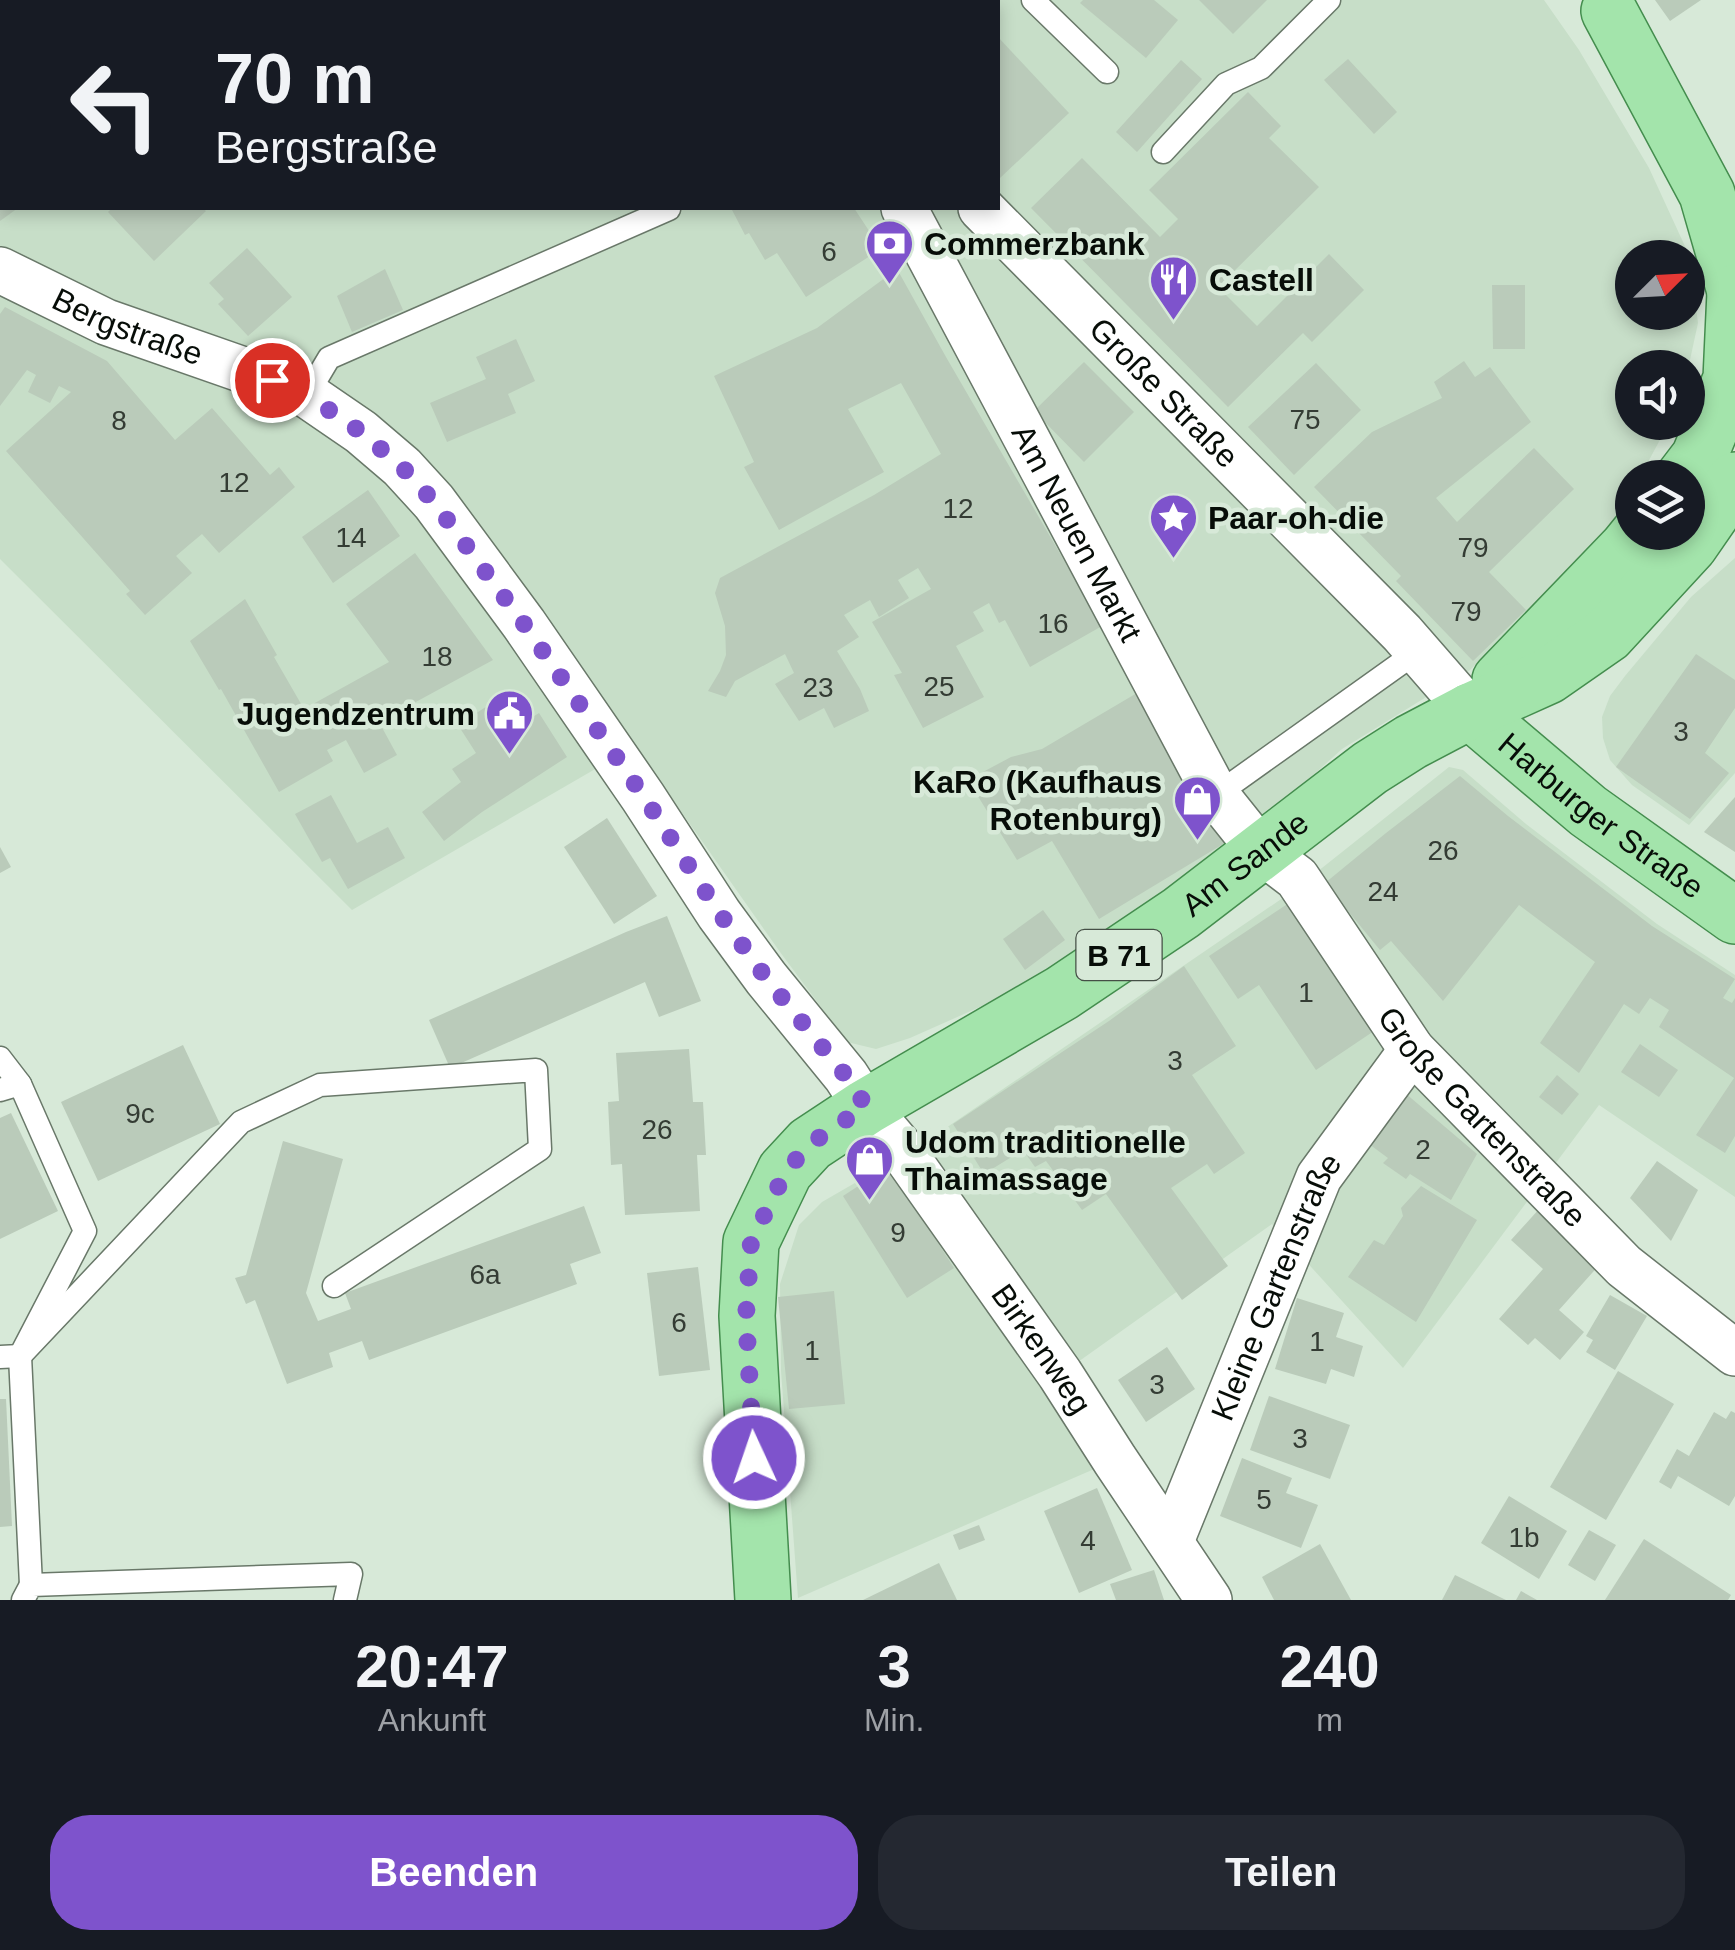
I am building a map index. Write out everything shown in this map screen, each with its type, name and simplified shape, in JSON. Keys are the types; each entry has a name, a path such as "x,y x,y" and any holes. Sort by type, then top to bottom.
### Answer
{"main road":[{"path":"1605,6 1718,162 1735,196"},
{"path":"1605,6 1707,194 1735,292 1731,379 1698,460"},
{"name":"Am Sande","path":"866,1106 1062,992 1181,913 1260,850 1410,742 1548,676 1608,635 1690,544 1735,480"},
{"path":"1470,711 1625,550"},
{"name":"Harburger Straße","path":"1470,711 1588,811 1735,916"},
{"name":"B 71","path":"763,1600 746,1316 751,1242 786,1171 810,1144 866,1106"}],"street":[{"name":"Am Neuen Markt","path":"905,210 1216,795 1260,850"},
{"name":"Große Straße","path":"983,210 1418,651 1470,711"},
{"name":"Bergstraße","path":"0,270 106,322 307,395 361,432 402,467 434,502 524,624 731,930 866,1106"},
{"name":"Große Gartenstraße","path":"1260,850 1297,878 1412,1050 1624,1266 1735,1353"},
{"name":"Kleine Gartenstraße","path":"1170,1541 1319,1177 1412,1050"},
{"name":"Birkenweg","path":"866,1106 899,1146 1060,1374 1208,1600"}],"lane":[{"path":"1033,0 1107,72"},
{"path":"1164,152 1226,84 1261,68 1328,0"},
{"path":"307,395 329,358 667,210"},
{"path":"1216,795 1418,651"},
{"path":"0,1058 10,1087 85,1230 10,1357 26,1592 351,1574 345,1600"},
{"path":"10,1357 241,1122 320,1085 536,1070 540,1150 334,1286"}],"shaded area":[{"path":"1000,0 1544,0 1579,50 1649,168 1682,240 1615,240 1615,330 1696,330 1692,350 1615,350 1615,440 1660,440 1649,460 1615,460 1615,520 1547,595 1470,670 1342,749 1237,844 1027,986 876,1049 847,1042 635,746 352,910 0,559 0,210 1000,210"},
{"path":"1735,558 1735,773 1689,825 1632,785 1610,760 1602,717 1610,696 1691,597"},
{"path":"1449,767 1463,770 1526,824 1657,924 1735,975 1735,1197 1599,1105 1403,1368 1272,1224 1061,1374 1115,1460 798,1598 781,1371 780,1284 799,1225 822,1202 924,1143 1293,891"}],"building":[{"path":"1154,0 1178,20 1146,58 1080,3"},
{"path":"1199,0 1267,0 1233,34"},
{"path":"1655,0 1701,0 1670,21"},
{"path":"1000,39 1069,113 1000,178"},
{"path":"1348,59 1397,112 1374,134 1324,80"},
{"path":"1181,60 1202,79 1137,152 1116,132"},
{"path":"1248,92 1281,126 1269,138 1319,187 1218,287 1257,326 1329,254 1364,290 1312,342 1303,333 1228,407 1031,208 1082,158 1160,237 1178,219 1149,190"},
{"path":"0,210 15,210 0,221"},
{"path":"110,210 206,211 154,261"},
{"path":"732,210 855,210 881,249 806,297 777,253 765,260 749,233 745,235"},
{"path":"247,248 292,297 248,336 218,304 224,299 209,283"},
{"path":"385,269 403,310 352,332 337,296"},
{"path":"897,269 1102,626 1030,667 1005,620 999,623 989,603 973,612 984,631 956,646 984,697 923,728 894,675 902,673 872,622 931,589 918,568 898,580 909,598 879,617 870,600 844,615 859,637 837,651 869,711 834,728 824,708 799,721 775,684 794,673 785,654 735,681 726,697 708,691 726,655 725,626 715,593 720,578 941,454 901,383 848,409 884,472 779,530 744,467 754,462 714,376 817,328"},
{"path":"1492,285 1525,285 1525,349 1493,349"},
{"path":"5,307 107,361 175,440 212,408 270,475 279,467 295,487 219,553 202,534 190,544 176,556 192,573 145,615 126,594 130,591 6,451 71,392 59,386 50,403 28,392 36,375 27,370 0,406 0,314"},
{"path":"516,339 535,381 508,394 516,413 447,442 430,403 486,379 476,357"},
{"path":"1464,361 1475,377 1490,367 1531,422 1436,498 1457,522 1534,448 1574,489 1489,572 1526,610 1473,661 1396,581 1401,576 1314,487 1372,432 1442,398 1434,382"},
{"path":"1084,362 1134,412 1084,462 1034,411"},
{"path":"1316,363 1361,410 1294,475 1248,427"},
{"path":"368,490 400,536 333,583 302,537"},
{"path":"415,553 493,660 379,722 397,755 364,773 346,740 327,750 333,761 279,792 190,641 245,599 304,709 389,662 346,604"},
{"path":"1696,654 1735,680 1735,708 1705,753 1729,773 1690,819 1616,767"},
{"path":"1137,693 1228,841 1099,919 1052,841 1017,860 968,780 1011,757 1042,749"},
{"path":"498,699 517,727 539,713 567,757 444,841 422,812 461,782 452,769 476,753 458,725"},
{"path":"1460,776 1652,926 1735,979 1723,998 1732,1003 1735,998 1735,1136 1725,1153 1696,1135 1734,1078 1659,1027 1669,1010 1650,998 1639,1014 1624,1004 1579,1073 1540,1043 1595,962 1519,905 1443,1001 1391,941 1380,950 1325,883"},
{"path":"331,795 357,843 388,827 405,858 348,889 330,858 322,862 295,814"},
{"path":"1735,797 1735,852 1704,832"},
{"path":"607,818 657,896 614,924 564,847"},
{"path":"0,847 11,867 0,873"},
{"path":"1289,903 1374,1031 1316,1070 1259,985 1238,999 1209,956"},
{"path":"1043,910 1065,940 1025,970 1003,939"},
{"path":"667,916 701,1001 659,1017 645,982 450,1068 429,1020"},
{"path":"1184,966 1236,1046 1192,1075 1245,1153 1214,1174 1207,1164 1171,1188 1228,1266 1182,1300 1106,1194 1082,1210 1046,1161 1035,1167 1023,1150 984,1174 953,1124 1109,1021"},
{"path":"1640,1044 1678,1070 1659,1097 1621,1072"},
{"path":"183,1045 220,1124 98,1181 61,1102"},
{"path":"689,1049 693,1102 703,1102 706,1155 697,1155 700,1211 625,1215 622,1164 611,1165 608,1102 619,1101 616,1053"},
{"path":"1557,1075 1579,1094 1562,1115 1539,1097"},
{"path":"1405,1093 1477,1154 1451,1200 1410,1174 1406,1179 1383,1163 1388,1158 1369,1144"},
{"path":"11,1113 58,1211 0,1239 0,1118"},
{"path":"283,1141 343,1159 306,1293 318,1321 351,1309 345,1293 584,1206 601,1253 570,1264 577,1284 369,1360 362,1341 329,1353 333,1367 287,1384 255,1300 246,1304 235,1278 246,1275"},
{"path":"1657,1161 1698,1190 1671,1241 1630,1198"},
{"path":"889,1166 954,1268 907,1298 843,1196"},
{"path":"1421,1186 1477,1220 1416,1322 1348,1277 1374,1240 1384,1245 1403,1216 1401,1208"},
{"path":"1540,1208 1601,1263 1559,1310 1584,1332 1560,1360 1535,1338 1528,1345 1499,1319 1543,1269 1511,1240"},
{"path":"698,1267 710,1370 659,1376 647,1273"},
{"path":"834,1291 845,1404 789,1409 778,1297"},
{"path":"1610,1295 1647,1316 1615,1370 1586,1352 1593,1340 1586,1336"},
{"path":"1297,1298 1344,1313 1336,1337 1363,1346 1354,1377 1331,1369 1326,1384 1275,1369"},
{"path":"1167,1347 1195,1389 1146,1422 1118,1380"},
{"path":"1618,1371 1674,1404 1606,1520 1550,1487"},
{"path":"1269,1396 1350,1425 1330,1479 1250,1450"},
{"path":"0,1399 6,1399 12,1526 0,1527"},
{"path":"1731,1411 1735,1413 1735,1496 1729,1506 1678,1476 1671,1489 1659,1482 1677,1449 1689,1456 1714,1412 1726,1419"},
{"path":"1242,1458 1292,1478 1286,1493 1318,1505 1301,1548 1220,1516"},
{"path":"1097,1488 1132,1570 1079,1593 1044,1511"},
{"path":"1509,1496 1567,1531 1539,1579 1481,1543"},
{"path":"979,1525 985,1540 959,1550 953,1535"},
{"path":"1589,1530 1616,1545 1595,1581 1568,1565"},
{"path":"1644,1539 1731,1595 1728,1600 1605,1600"},
{"path":"1320,1544 1351,1600 1274,1600 1262,1577"},
{"path":"939,1563 957,1600 863,1600"},
{"path":"1154,1570 1164,1600 1116,1600 1110,1584"},
{"path":"1455,1575 1506,1600 1442,1600"},
{"path":"1521,1591 1537,1600 1516,1600"}],"place":[{"name":"Commerzbank","path":"889,286"},
{"name":"Castell","path":"1174,322"},
{"name":"Paar-oh-die","path":"1173,560"},
{"name":"Jugendzentrum","path":"510,756"},
{"name":"KaRo (Kaufhaus Rotenburg)","path":"1197,842"},
{"name":"Udom traditionelle Thaimassage","path":"870,1202"}],"route":[{"path":"272,380 307,395 361,432 402,467 434,502 524,624 720,914 866,1106 810,1144 786,1171 751,1242 746,1316 754,1458"}]}
